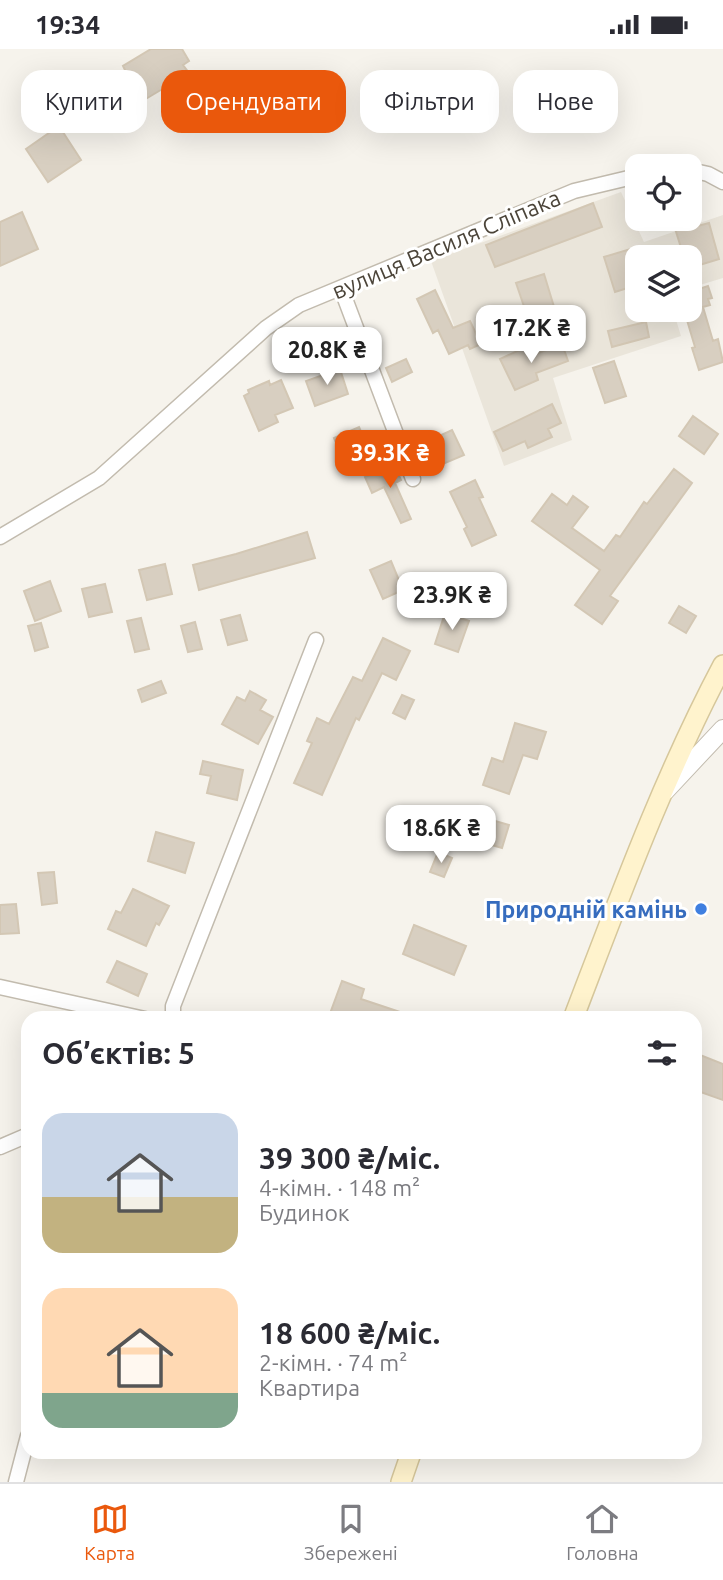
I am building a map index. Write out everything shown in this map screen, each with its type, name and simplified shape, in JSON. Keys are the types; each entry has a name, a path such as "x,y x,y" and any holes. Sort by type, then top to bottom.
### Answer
{"main road":[{"path":"576,1011 621,891 662,793 697,714 723,665"},
{"path":"401,1482 409,1459"}],"street":[{"path":"702,173 723,182"},
{"name":"вулиця Василя Сліпака","path":"0,537 99,478 266,328 299,305 574,191 625,179"},
{"path":"341,288 413,479"},
{"path":"173,1011 316,640"},
{"path":"662,793 723,729"},
{"path":"0,987 109,1011"},
{"path":"0,1147 21,1138"},
{"path":"16,1482 22,1459"}],"shaded area":[{"path":"621,192 625,201 625,231 639,231 644,242 676,231 702,231 702,222 723,215 723,278 702,284 702,245 625,245 625,322 677,322 681,336 553,378 572,440 504,466 431,261"}],"building":[{"path":"151,49 182,49 189,61 183,65 187,70 161,70 161,90 147,98 147,70 125,70 123,66"},
{"path":"49,133 64,133 81,160 48,182 26,149"},
{"path":"593,203 602,227 495,267 486,245"},
{"path":"22,212 38,249 0,266 0,222"},
{"path":"709,223 719,259 702,264 702,245 680,245 676,231 702,231 702,225"},
{"path":"625,251 625,289 615,292 604,257"},
{"path":"544,274 555,310 528,318 516,283"},
{"path":"708,286 712,298 708,299 710,305 703,307 713,341 718,339 723,362 699,370 688,322 702,322 702,288"},
{"path":"435,290 453,328 470,321 481,344 470,349 468,345 449,354 438,330 433,333 417,299"},
{"path":"646,322 649,337 612,347 608,331"},
{"path":"562,344 568,361 536,373 538,380 515,390 500,359 524,348 528,357"},
{"path":"406,359 412,372 392,382 386,368"},
{"path":"614,361 626,396 605,403 593,368"},
{"path":"340,369 348,394 315,406 306,381"},
{"path":"281,380 293,408 275,415 278,422 259,431 244,396 249,393 248,390 269,381 270,385"},
{"path":"552,404 561,423 548,429 552,437 528,448 525,441 503,451 494,432"},
{"path":"693,416 718,434 704,454 679,436"},
{"path":"359,427 369,451 344,462 334,438"},
{"path":"452,430 464,455 438,466 430,449 442,444 439,436"},
{"path":"394,465 401,480 395,483 411,519 401,523 384,487 372,493 365,477"},
{"path":"674,469 692,483 610,596 618,601 602,624 575,605 600,570 532,521 552,494 567,505 573,496 588,507 572,528 604,551 616,535 620,537 644,502 647,504"},
{"path":"475,480 483,497 479,498 496,535 472,546 464,529 467,527 450,492"},
{"path":"307,532 315,558 199,590 193,565"},
{"path":"391,561 403,590 383,599 370,570"},
{"path":"165,564 172,594 147,600 139,570"},
{"path":"50,581 61,611 35,621 24,591"},
{"path":"105,584 112,612 89,617 82,589"},
{"path":"679,606 696,616 686,633 669,623"},
{"path":"445,613 469,621 458,652 435,644"},
{"path":"240,615 247,640 228,645 221,620"},
{"path":"141,618 149,649 135,652 127,621"},
{"path":"195,622 202,649 188,652 181,626"},
{"path":"41,623 48,647 35,651 28,626"},
{"path":"383,638 410,651 396,680 382,673 359,720 356,718 322,795 294,783 312,743 307,741 317,718 329,724 353,677 362,681"},
{"path":"161,681 166,693 142,702 138,690"},
{"path":"250,691 266,700 260,710 273,717 258,744 222,724 237,697 245,701"},
{"path":"402,695 414,700 405,719 393,713"},
{"path":"515,723 546,732 537,759 523,755 509,794 483,785 492,758 503,762"},
{"path":"203,761 243,770 237,800 207,793 211,776 200,774"},
{"path":"468,813 509,825 502,848 461,836"},
{"path":"156,832 194,843 185,873 148,861"},
{"path":"438,852 452,858 444,877 430,872"},
{"path":"54,872 57,903 42,905 38,873"},
{"path":"133,889 169,906 159,925 156,923 146,946 108,929 116,911 121,913"},
{"path":"16,904 19,933 0,934 0,905"},
{"path":"414,925 466,946 454,975 403,954"},
{"path":"117,961 147,974 138,996 107,982"},
{"path":"342,981 364,989 361,999 397,1011 331,1011"},
{"path":"702,1056 723,1064 723,1100 702,1092"}],"place":[{"name":"Природній камінь","path":"701,909"}]}
